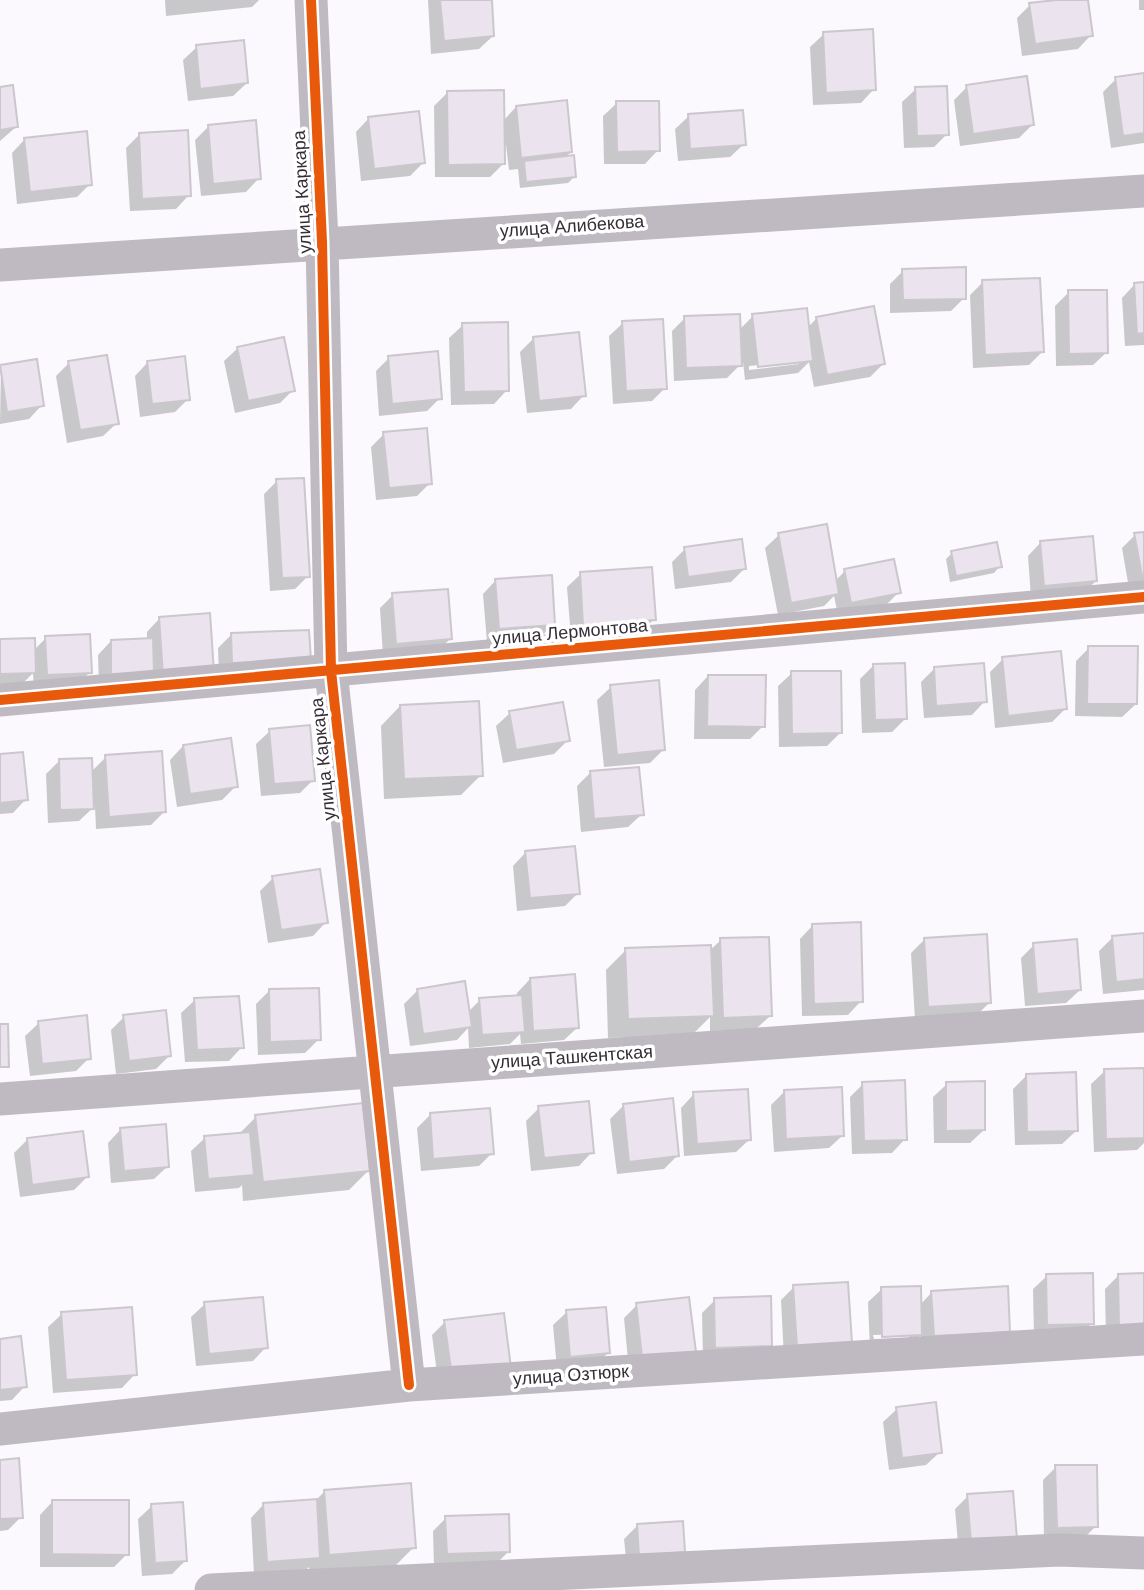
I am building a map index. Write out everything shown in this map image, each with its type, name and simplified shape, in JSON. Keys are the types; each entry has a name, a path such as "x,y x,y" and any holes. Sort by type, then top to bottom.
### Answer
{"street":[{"name":"улица Каркара","path":"311,0 322,242 331,671 409,1385"},
{"name":"улица Алибекова","path":"0,265 322,242 1144,191"},
{"name":"улица Лермонтова","path":"0,700 1144,597"},
{"name":"улица Ташкентская","path":"0,1099 1144,1016"},
{"name":"улица Озтюрк","path":"0,1429 409,1385 1144,1339"},
{"path":"211,1590 1059,1550 1144,1553"}],"building":[{"path":"440,0 492,0 494,36 444,41"},
{"path":"1088,0 1093,36 1035,44 1029,3"},
{"path":"873,29 876,90 826,93 823,32"},
{"path":"244,40 248,83 200,89 196,45"},
{"path":"1144,73 1144,133 1123,136 1115,77"},
{"path":"1027,76 1034,125 973,134 966,85"},
{"path":"13,85 18,127 0,130 0,87"},
{"path":"947,86 949,135 917,136 915,87"},
{"path":"504,90 505,164 448,165 447,91"},
{"path":"567,100 572,152 521,158 516,106"},
{"path":"616,101 659,101 660,151 617,152"},
{"path":"743,110 746,145 690,149 688,114"},
{"path":"419,111 425,163 374,169 368,117"},
{"path":"256,120 261,179 213,184 208,125"},
{"path":"188,130 191,196 142,199 139,133"},
{"path":"87,131 92,185 30,192 24,138"},
{"path":"574,155 576,177 526,182 524,161"},
{"path":"966,267 966,299 903,300 902,269"},
{"path":"1040,278 1044,352 985,355 982,280"},
{"path":"1144,282 1144,333 1137,334 1134,283"},
{"path":"1068,290 1107,290 1108,353 1069,354"},
{"path":"874,306 885,364 827,375 816,317"},
{"path":"807,308 813,361 758,367 752,314"},
{"path":"740,314 742,366 686,368 684,316"},
{"path":"663,319 667,389 626,391 622,321"},
{"path":"508,322 509,391 464,392 462,323"},
{"path":"579,332 586,396 539,401 533,337"},
{"path":"284,337 295,391 248,401 237,347"},
{"path":"438,351 442,399 392,404 388,356"},
{"path":"107,355 119,424 80,430 68,361"},
{"path":"185,356 190,400 152,404 147,361"},
{"path":"37,359 44,406 7,412 0,365"},
{"path":"427,428 432,484 389,488 383,432"},
{"path":"304,478 310,577 282,578 276,479"},
{"path":"827,524 839,594 791,603 778,533"},
{"path":"1144,532 1144,581 1143,581 1134,533"},
{"path":"1093,536 1097,581 1044,586 1040,541"},
{"path":"742,539 746,569 688,577 684,547"},
{"path":"997,542 1002,567 956,576 951,551"},
{"path":"894,559 901,593 851,603 844,569"},
{"path":"652,567 656,620 583,625 580,572"},
{"path":"552,575 555,625 499,629 495,579"},
{"path":"448,589 452,639 396,644 392,593"},
{"path":"210,613 214,672 163,676 159,617"},
{"path":"309,630 311,660 232,663 231,633"},
{"path":"90,634 92,673 47,675 45,636"},
{"path":"35,638 36,673 0,674 0,639"},
{"path":"153,638 154,673 111,674 111,640"},
{"path":"1088,646 1138,646 1137,704 1087,704"},
{"path":"1061,651 1067,709 1008,716 1002,657"},
{"path":"905,663 907,719 875,720 873,664"},
{"path":"984,663 987,702 936,706 934,667"},
{"path":"791,671 841,671 842,733 792,734"},
{"path":"708,675 766,675 765,727 707,726"},
{"path":"659,680 665,750 617,755 610,685"},
{"path":"479,701 483,776 404,779 400,705"},
{"path":"563,702 570,741 516,750 509,711"},
{"path":"310,725 315,781 274,784 269,729"},
{"path":"231,738 238,787 190,794 183,745"},
{"path":"162,751 166,812 109,817 105,755"},
{"path":"23,752 28,800 0,803 0,754"},
{"path":"92,758 94,809 60,810 59,759"},
{"path":"639,767 644,815 594,819 590,771"},
{"path":"575,846 580,894 530,898 525,851"},
{"path":"320,869 328,923 281,930 272,876"},
{"path":"861,922 863,1002 814,1004 812,924"},
{"path":"1144,933 1144,979 1116,982 1112,936"},
{"path":"987,934 991,1003 928,1007 924,938"},
{"path":"769,937 772,1016 723,1018 720,938"},
{"path":"1077,939 1081,990 1037,994 1033,943"},
{"path":"711,945 714,1016 628,1019 625,948"},
{"path":"575,974 579,1028 533,1031 530,978"},
{"path":"465,981 472,1027 423,1034 417,989"},
{"path":"319,988 321,1040 270,1042 269,989"},
{"path":"522,995 525,1032 482,1035 479,998"},
{"path":"239,996 244,1048 197,1050 194,998"},
{"path":"166,1010 171,1056 129,1061 123,1015"},
{"path":"87,1015 91,1059 42,1064 38,1021"},
{"path":"0,1024 8,1024 9,1067 0,1067"},
{"path":"1144,1068 1144,1138 1106,1139 1104,1069"},
{"path":"1076,1072 1078,1131 1027,1132 1026,1074"},
{"path":"905,1080 907,1140 864,1141 862,1082"},
{"path":"985,1081 985,1130 946,1131 946,1082"},
{"path":"842,1087 844,1136 786,1139 784,1090"},
{"path":"748,1089 751,1140 697,1144 693,1092"},
{"path":"673,1098 679,1156 629,1162 623,1104"},
{"path":"589,1101 594,1153 544,1158 538,1106"},
{"path":"363,1103 370,1171 263,1182 255,1115"},
{"path":"490,1108 494,1154 433,1159 430,1113"},
{"path":"166,1124 169,1167 124,1171 120,1128"},
{"path":"83,1131 89,1177 32,1185 27,1138"},
{"path":"250,1132 254,1175 208,1179 204,1136"},
{"path":"1093,1273 1094,1324 1047,1325 1046,1274"},
{"path":"1144,1273 1144,1325 1119,1326 1118,1274"},
{"path":"848,1282 852,1343 797,1347 793,1285"},
{"path":"921,1286 922,1335 882,1337 881,1287"},
{"path":"1008,1286 1010,1332 934,1336 931,1291"},
{"path":"771,1296 772,1346 715,1348 714,1298"},
{"path":"263,1297 268,1348 209,1354 204,1302"},
{"path":"689,1297 696,1352 642,1357 636,1303"},
{"path":"132,1307 137,1375 66,1380 61,1312"},
{"path":"606,1307 610,1353 570,1357 566,1310"},
{"path":"504,1313 511,1368 452,1376 444,1320"},
{"path":"21,1336 27,1387 0,1390 0,1339"},
{"path":"936,1402 942,1453 902,1458 896,1407"},
{"path":"19,1458 23,1518 0,1519 0,1460"},
{"path":"1055,1465 1097,1465 1098,1527 1057,1528"},
{"path":"411,1483 416,1548 329,1555 324,1490"},
{"path":"1013,1491 1017,1539 971,1542 967,1494"},
{"path":"317,1499 320,1558 267,1562 263,1503"},
{"path":"52,1500 129,1500 129,1555 52,1554"},
{"path":"183,1502 187,1561 155,1563 151,1504"},
{"path":"509,1514 510,1552 447,1554 445,1516"},
{"path":"683,1521 685,1552 639,1556 637,1524"}],"cycle path":[{"path":"311,0 322,242 331,671 409,1385"},
{"path":"0,700 1144,597"}]}
